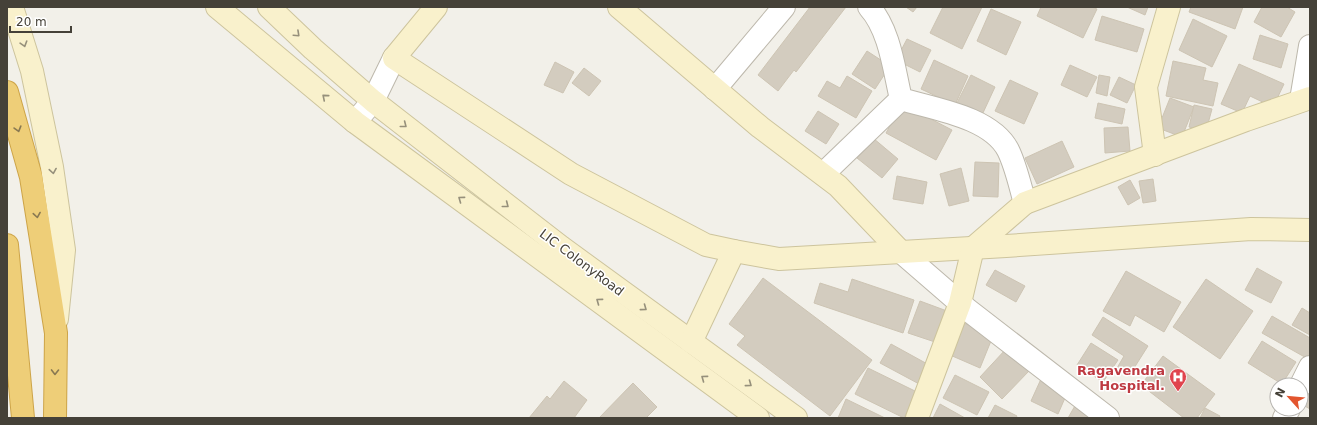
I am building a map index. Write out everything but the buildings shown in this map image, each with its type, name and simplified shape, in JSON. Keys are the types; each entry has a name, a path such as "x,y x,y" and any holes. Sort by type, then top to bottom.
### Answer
{"highway":[{"path":"7,92 31,177 56,333 55,418"},
{"path":"7,245 23,418"}],"street":[{"path":"12,7 32,71 52,167 63,242 64,250 56,333"},
{"name":"LIC ColonyRoad","path":"217,7 356,122 758,418"},
{"name":"LIC ColonyRoad","path":"269,7 313,49 373,101 561,247 796,418"},
{"path":"356,122 373,101 394,58 436,7"},
{"path":"619,7 760,127 838,186 901,252 960,302 1108,418"},
{"path":"715,89 784,7"},
{"path":"869,7 876,15 886,40 901,99"},
{"path":"1155,155 1146,87 1169,7"},
{"path":"918,418 960,302 974,248 1025,203 1306,99 1310,46"},
{"path":"394,58 571,174 706,246 779,259 974,248 1251,229 1310,230"},
{"path":"822,174 901,99"},
{"path":"901,99 975,122 995,134 1008,150 1025,203"},
{"path":"691,342 734,251"},
{"path":"1305,377 1310,367"}],"place":[{"name":"Ragavendra Hospital.","path":"1178,392"}]}
